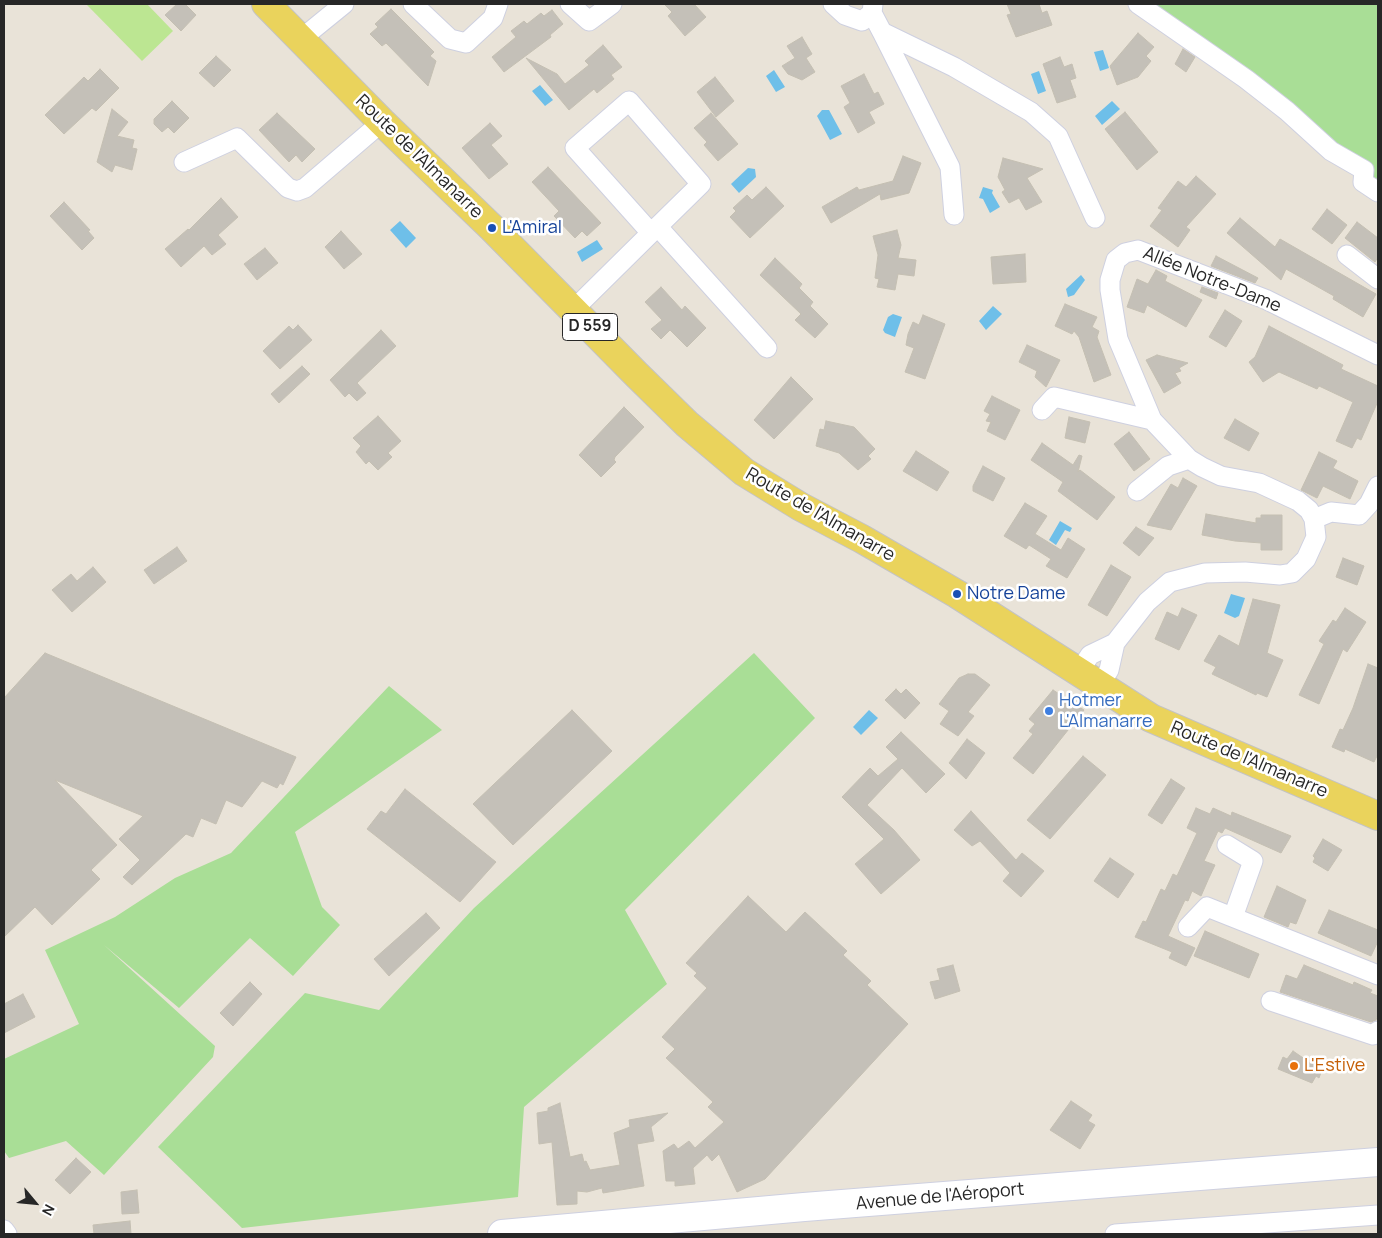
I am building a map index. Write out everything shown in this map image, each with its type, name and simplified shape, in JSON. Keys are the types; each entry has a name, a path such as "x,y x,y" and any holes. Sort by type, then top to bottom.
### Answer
{"main road":[{"name":"Route de l'Almanarre","path":"266,4 382,122 483,219 687,424 744,472 801,507 862,539 957,594 1151,718 1376,809"},
{"name":"Avenue de l'Aéroport","path":"502,1234 804,1207 1378,1162"}],"street":[{"path":"300,39 344,4"},
{"path":"413,4 450,40 466,43 493,18 498,4"},
{"path":"570,4 589,21 612,4"},
{"path":"834,4 845,15 862,21 873,8 882,32 950,167 954,214"},
{"path":"1138,4 1287,111 1331,151 1364,170 1363,182 1378,192"},
{"path":"882,32 954,67 1031,112 1058,136 1095,218"},
{"path":"574,310 654,230 701,184 630,101 575,148 654,230 767,348"},
{"path":"184,162 237,138 288,188 297,191 305,188 382,122"},
{"name":"Allée Notre-Dame","path":"1314,519 1309,510 1286,494 1259,483 1221,476 1189,459 1152,420 1118,339 1110,290 1110,280 1116,260 1133,250 1138,250 1265,299 1378,355"},
{"path":"1347,255 1378,280"},
{"path":"1042,410 1054,397 1152,420"},
{"path":"1137,491 1168,466 1189,459"},
{"path":"1089,680 1090,655 1115,643 1147,602 1170,582 1205,573 1245,572 1280,575 1292,573 1306,559 1313,548 1316,537 1314,519 1331,512 1359,515 1369,504 1378,486"},
{"path":"1227,845 1253,860 1233,917"},
{"path":"1188,927 1207,907 1378,975"},
{"path":"1270,1001 1373,1034 1378,1031"},
{"path":"1115,1234 1378,1215"},
{"path":"4,1230 7,1234"}],"green space":[{"path":"86,4 147,4 173,31 142,61"},
{"path":"1142,4 1378,4 1378,183"},
{"path":"754,653 815,718 625,910 667,984 524,1107 518,1197 242,1228 158,1147 305,993 379,1010 474,908"},
{"path":"389,686 442,730 295,832 322,907 340,925 293,976 250,938 179,1008 104,945 215,1046 213,1057 104,1175 66,1141 9,1158 4,1151 4,1059 79,1024 45,950 115,917 175,878 231,853"}],"water":[{"path":"1103,50 1109,68 1100,71 1094,52"},
{"path":"774,70 785,87 776,92 766,76"},
{"path":"1039,71 1046,91 1038,94 1031,74"},
{"path":"540,85 553,100 545,106 532,91"},
{"path":"1112,101 1120,109 1102,125 1095,116"},
{"path":"822,110 829,110 842,134 830,140 817,116"},
{"path":"748,168 755,169 756,177 739,193 731,184"},
{"path":"983,187 993,190 992,193 1000,207 990,213 983,199 979,198"},
{"path":"400,221 416,238 406,248 390,230"},
{"path":"597,240 603,249 582,262 577,252"},
{"path":"1081,275 1085,280 1074,295 1068,297 1066,289"},
{"path":"993,306 1002,314 986,330 979,321"},
{"path":"893,314 902,317 895,337 885,333 883,330 888,317"},
{"path":"1060,521 1072,528 1070,532 1065,530 1056,545 1049,540"},
{"path":"1231,594 1245,598 1239,616 1235,618 1224,613"},
{"path":"869,710 878,718 861,735 853,727"}],"building":[{"path":"177,4 185,4 196,15 181,31 165,15"},
{"path":"664,4 694,4 706,17 685,36 668,16 672,12"},
{"path":"1007,4 1039,4 1042,13 1047,11 1052,25 1016,37 1007,15 1011,14"},
{"path":"391,9 434,52 430,56 436,61 428,86 386,43 382,46 370,34 378,27 375,24"},
{"path":"552,10 563,24 550,35 551,37 504,72 492,57 516,37 511,31 524,21 527,24 541,13 544,16"},
{"path":"1138,33 1154,47 1146,56 1151,61 1138,77 1117,85 1110,66"},
{"path":"802,37 812,54 806,58 815,72 802,80 788,74 782,66 795,58 787,46"},
{"path":"603,45 622,67 611,75 614,79 597,93 594,89 569,110 526,58 557,74 565,84 589,65 585,61"},
{"path":"1183,49 1195,57 1186,72 1175,64"},
{"path":"216,56 231,70 214,87 199,73"},
{"path":"1060,57 1064,67 1072,64 1076,78 1070,80 1076,97 1057,103 1043,64"},
{"path":"100,69 119,88 96,111 92,108 64,134 45,115 84,77 88,81"},
{"path":"864,74 874,94 878,92 884,104 869,112 875,123 858,133 844,107 850,103 841,86"},
{"path":"715,77 734,101 716,117 697,92"},
{"path":"172,101 189,118 174,133 168,127 162,132 154,124 154,119"},
{"path":"112,109 128,122 117,136 134,140 132,148 137,149 132,170 115,165 112,172 97,162"},
{"path":"1125,112 1158,152 1137,170 1105,129"},
{"path":"277,113 315,149 302,162 296,155 289,162 259,130"},
{"path":"711,113 738,144 718,161 704,145 707,142 694,128"},
{"path":"490,123 502,136 491,145 508,164 489,179 462,148"},
{"path":"903,156 921,163 909,193 881,200 880,194 831,223 822,207 857,187 859,190 893,181"},
{"path":"1003,158 1043,169 1027,178 1042,202 1026,210 1019,198 1009,203 1002,192 1005,190 998,177"},
{"path":"548,167 601,223 587,236 582,231 575,238 554,216 559,211 532,182"},
{"path":"1196,176 1216,194 1186,227 1190,230 1178,247 1150,226 1162,210 1158,208 1178,181 1186,187"},
{"path":"766,187 784,206 750,238 730,217 736,211 733,208 747,195 752,200"},
{"path":"221,198 238,217 218,235 226,244 212,255 204,246 181,267 165,249 189,230"},
{"path":"64,202 90,230 88,231 94,238 82,250 50,216"},
{"path":"1327,209 1347,225 1332,244 1312,229"},
{"path":"1240,218 1275,247 1280,239 1376,294 1363,317 1333,299 1334,296 1286,269 1281,280 1227,233"},
{"path":"1357,222 1378,238 1378,257 1375,262 1345,238"},
{"path":"897,230 901,245 898,258 916,260 914,276 898,274 895,290 877,287 879,279 875,278 878,255 873,236"},
{"path":"341,231 362,254 344,269 325,247"},
{"path":"265,248 278,263 257,280 244,264"},
{"path":"1025,254 1026,282 993,284 991,257"},
{"path":"1216,256 1258,278 1255,283 1211,266"},
{"path":"775,258 802,284 799,288 813,302 810,306 828,324 815,338 795,320 801,314 760,275"},
{"path":"1156,270 1167,276 1165,281 1202,300 1186,327 1147,305 1144,313 1127,307 1137,279 1148,284"},
{"path":"661,287 682,310 685,306 706,328 687,347 670,330 661,339 651,329 662,320 645,302"},
{"path":"1202,287 1218,293 1216,299 1200,292"},
{"path":"1065,304 1097,317 1092,327 1099,331 1097,337 1111,375 1094,382 1079,337 1074,331 1072,334 1055,326"},
{"path":"1225,310 1242,321 1226,347 1209,337"},
{"path":"923,315 945,324 925,379 905,372 914,348 906,345 908,334 913,322 919,325"},
{"path":"298,325 312,340 280,369 263,351 289,326 293,330"},
{"path":"1269,326 1343,365 1341,369 1378,386 1378,401 1361,440 1357,438 1352,448 1336,441 1353,402 1319,386 1317,389 1279,372 1263,382 1249,362 1255,357"},
{"path":"381,330 396,346 357,383 366,393 357,401 349,393 345,397 330,380"},
{"path":"1027,345 1060,360 1046,387 1035,377 1037,371 1019,362"},
{"path":"1157,355 1188,363 1179,368 1181,371 1175,373 1181,383 1164,393 1146,360"},
{"path":"302,366 310,374 279,403 271,394"},
{"path":"791,377 813,399 774,439 754,420"},
{"path":"992,396 1020,410 1005,440 987,431 991,422 986,421 990,414 984,411"},
{"path":"624,407 644,427 615,457 614,460 616,462 601,477 579,455"},
{"path":"378,416 401,441 388,453 392,457 378,470 369,461 366,464 356,452 361,446 353,438"},
{"path":"1069,417 1090,422 1085,443 1065,438"},
{"path":"1235,419 1259,433 1249,451 1224,438"},
{"path":"826,421 854,427 875,449 868,456 871,459 858,470 839,453 816,446 820,429 824,430"},
{"path":"1129,432 1150,459 1134,471 1114,444"},
{"path":"1042,443 1073,465 1079,455 1082,456 1078,472 1080,470 1115,497 1097,520 1058,491 1063,482 1031,460"},
{"path":"916,451 949,472 937,491 903,471"},
{"path":"1319,452 1337,461 1333,468 1358,481 1350,499 1323,486 1317,498 1301,490"},
{"path":"983,466 1005,478 993,501 973,491 973,486"},
{"path":"1183,478 1197,486 1171,530 1147,525 1171,484 1178,488"},
{"path":"1025,503 1047,516 1035,534 1061,550 1068,538 1085,549 1067,578 1046,566 1051,559 1029,545 1026,549 1004,536"},
{"path":"1206,514 1256,523 1256,518 1261,518 1261,515 1282,515 1282,550 1261,550 1261,543 1235,541 1202,535"},
{"path":"1136,527 1154,538 1139,556 1123,543"},
{"path":"177,547 187,561 154,584 144,570"},
{"path":"1343,558 1364,566 1357,585 1336,577"},
{"path":"1111,565 1131,577 1107,616 1088,605"},
{"path":"93,567 106,582 72,612 52,590 71,574 77,581"},
{"path":"1253,599 1280,605 1267,653 1283,660 1267,697 1257,693 1256,695 1212,674 1216,667 1204,661 1219,635 1239,646"},
{"path":"1182,608 1197,615 1179,650 1155,639 1167,612 1178,617"},
{"path":"1345,608 1366,622 1347,652 1343,649 1319,704 1299,695 1324,644 1319,641 1333,620 1336,622"},
{"path":"45,653 296,757 283,785 280,783 277,788 262,781 242,807 226,800 216,824 201,818 193,837 186,834 132,885 123,877 140,860 119,839 143,816 55,780 117,845 91,870 100,879 52,925 35,907 4,937 4,698"},
{"path":"1368,664 1378,668 1378,754 1374,762 1345,749 1344,752 1332,747 1340,729 1343,730 1353,708"},
{"path":"968,674 975,674 990,685 968,712 974,716 958,736 940,724 949,711 939,704 959,678"},
{"path":"896,689 901,694 906,689 920,703 905,719 885,700"},
{"path":"1053,690 1084,710 1033,774 1013,758 1033,734 1029,731 1035,724 1029,719"},
{"path":"572,710 612,751 513,845 473,804"},
{"path":"901,732 945,774 926,793 902,768 867,805 894,830 920,860 881,894 855,864 884,839 842,797 870,768 878,776 898,759 886,747"},
{"path":"967,739 985,753 966,779 949,763"},
{"path":"1083,756 1106,775 1050,839 1027,820"},
{"path":"1171,779 1185,788 1162,824 1148,815"},
{"path":"405,789 496,862 460,902 367,829 381,811 386,814"},
{"path":"1196,808 1210,814 1213,808 1231,816 1232,812 1291,836 1281,853 1225,828 1222,833 1218,831 1204,861 1215,865 1201,896 1192,891 1188,901 1185,900 1168,936 1195,948 1186,966 1169,958 1172,952 1135,937 1143,921 1146,922 1161,889 1165,891 1173,874 1177,876 1197,833 1187,828"},
{"path":"971,811 1016,860 1022,853 1044,871 1021,897 1003,881 1010,873 980,841 972,846 954,830"},
{"path":"1323,839 1342,850 1328,871 1313,862 1315,858 1313,856"},
{"path":"1110,858 1134,874 1118,898 1094,881"},
{"path":"1277,886 1306,900 1296,924 1290,922 1288,927 1264,917"},
{"path":"748,896 786,932 805,912 847,951 843,955 871,981 867,985 908,1024 765,1179 737,1192 719,1154 712,1161 707,1155 693,1168 695,1184 675,1186 675,1181 666,1181 663,1151 674,1144 678,1149 689,1141 695,1148 724,1122 708,1107 713,1102 666,1058 675,1049 662,1037 707,988 694,976 697,973 686,963"},
{"path":"1329,910 1378,930 1378,941 1371,956 1318,933"},
{"path":"426,913 440,928 389,976 374,959"},
{"path":"1205,931 1259,954 1249,978 1194,956"},
{"path":"953,965 960,991 935,999 930,982 940,980 937,969"},
{"path":"1304,965 1353,985 1354,982 1372,990 1370,993 1378,996 1376,1020 1371,1022 1280,992 1286,975 1297,979"},
{"path":"250,982 262,994 233,1026 220,1013"},
{"path":"23,994 35,1017 4,1033 4,1004"},
{"path":"1293,1051 1309,1062 1312,1056 1325,1061 1319,1078 1316,1076 1312,1083 1278,1069 1283,1057 1287,1059"},
{"path":"1071,1101 1092,1115 1088,1121 1095,1125 1080,1149 1050,1130"},
{"path":"560,1103 570,1157 582,1154 584,1162 586,1161 590,1170 620,1165 614,1133 630,1127 629,1120 668,1113 651,1127 654,1141 637,1144 644,1186 603,1193 602,1188 587,1192 577,1191 577,1204 557,1205 552,1142 539,1144 537,1113 548,1111 548,1108"},
{"path":"76,1158 91,1172 70,1194 55,1180"},
{"path":"137,1190 139,1213 122,1214 121,1192"},
{"path":"130,1221 131,1234 94,1234 93,1225"}],"place":[{"name":"L'Amiral","path":"492,228"},
{"name":"Notre Dame","path":"957,594"},
{"name":"Hotmer L'Almanarre","path":"1049,711"},
{"name":"L'Estive","path":"1294,1066"}]}
